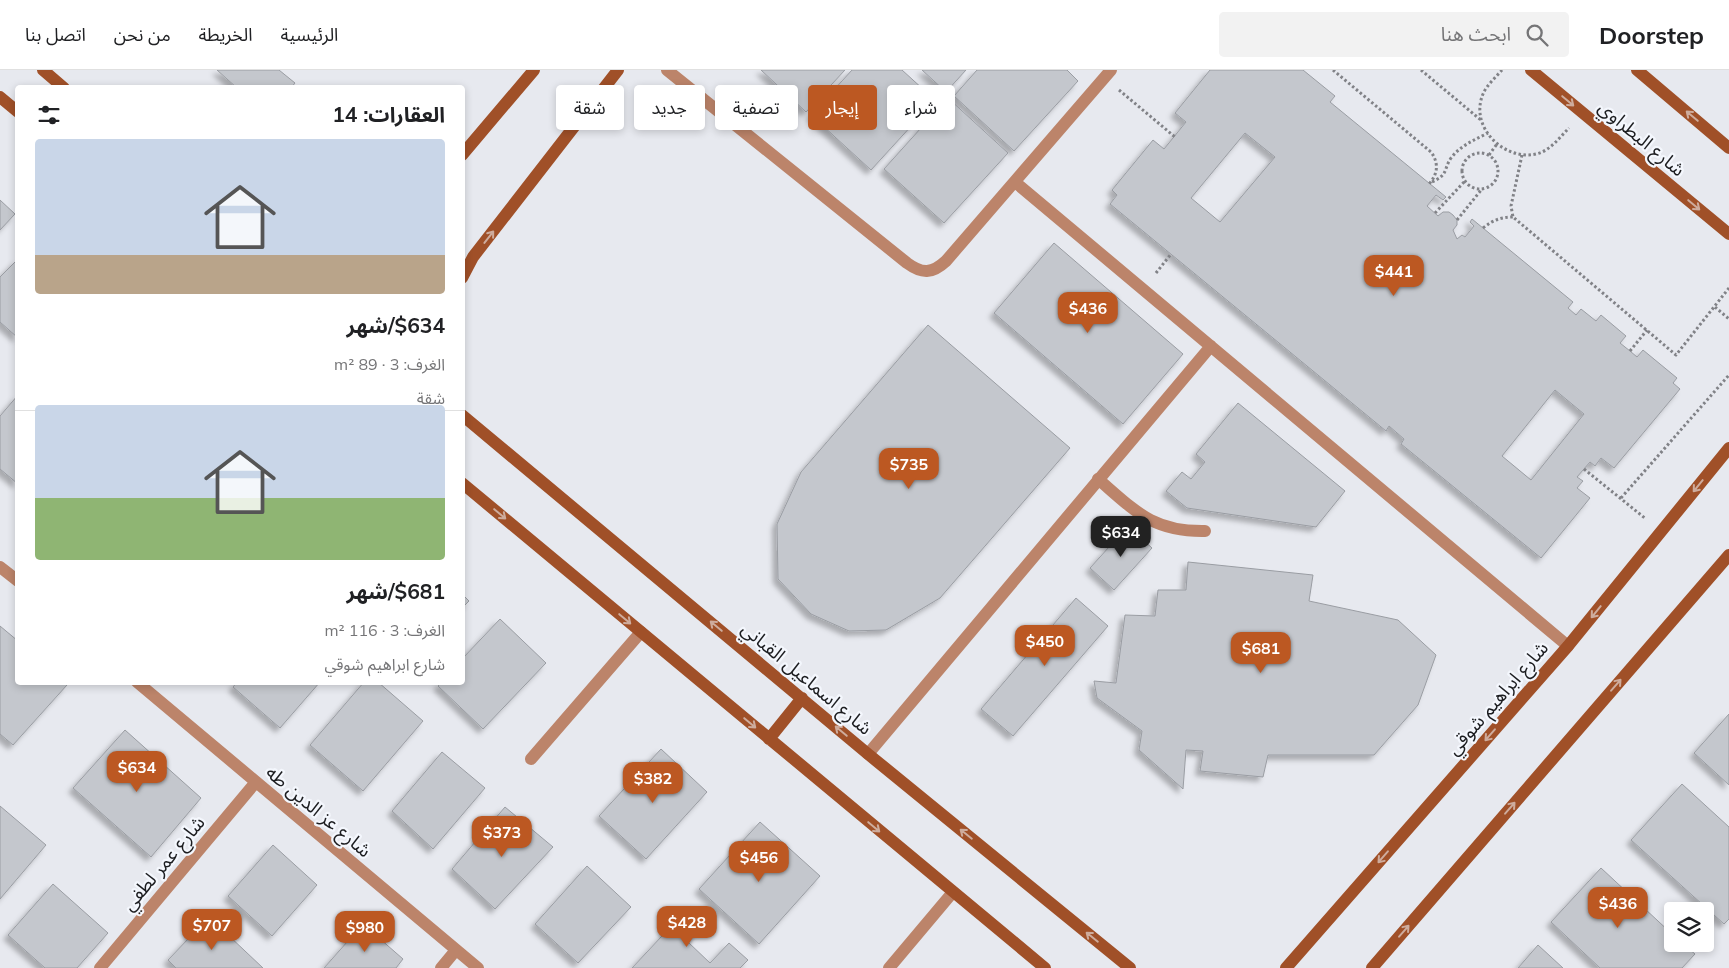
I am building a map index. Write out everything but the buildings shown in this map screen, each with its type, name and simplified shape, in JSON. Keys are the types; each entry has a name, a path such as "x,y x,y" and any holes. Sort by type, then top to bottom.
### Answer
{"street":[{"path":"43,70 60,85"},
{"path":"465,151 534,70"},
{"path":"468,260 618,70"},
{"path":"667,70 915,269 927,272 937,269 1108,74"},
{"name":"شارع البطراوي","path":"1531,70 1729,234"},
{"path":"1638,70 1729,148"},
{"path":"0,98 15,110"},
{"path":"1014,182 1568,646"},
{"path":"868,754 1211,346"},
{"name":"شارع اسماعيل القباني","path":"465,417 868,754 1130,968"},
{"name":"شارع ابراهيم شوقي","path":"1286,968 1568,646 1729,448"},
{"path":"1098,479 1132,509 1148,520 1166,528 1205,531"},
{"path":"465,485 1045,968"},
{"path":"1372,968 1729,555"},
{"path":"0,566 15,578"},
{"path":"531,759 641,632"},
{"name":"شارع عز الدين طه","path":"141,685 255,783 478,968"},
{"path":"769,739 802,698"},
{"name":"شارع عمر لطفي","path":"100,968 255,783"},
{"path":"889,968 953,892"},
{"path":"441,968 456,950"}],"path":[{"path":"1333,70 1431,152 1436,161 1437,168 1436,176 1429,184 1444,174 1449,161 1462,148 1488,133"},
{"path":"1421,70 1482,121"},
{"path":"1502,70 1483,94 1480,107 1482,121 1488,133 1497,144 1508,152 1522,155 1536,154 1549,149 1583,113"},
{"path":"1108,74 1175,137"},
{"path":"1489,155 1497,144"},
{"path":"1457,220 1482,189 1494,181 1497,174 1497,167 1489,155 1473,154 1466,158 1462,165 1462,173 1465,180 1475,188 1482,189"},
{"path":"1522,155 1511,206 1513,217 1676,355 1729,288"},
{"path":"1435,213 1465,180"},
{"path":"1483,228 1493,220 1513,217"},
{"path":"1715,307 1729,319"},
{"path":"1630,351 1647,330"},
{"path":"1620,498 1729,375"},
{"path":"1584,468 1661,531"}]}
